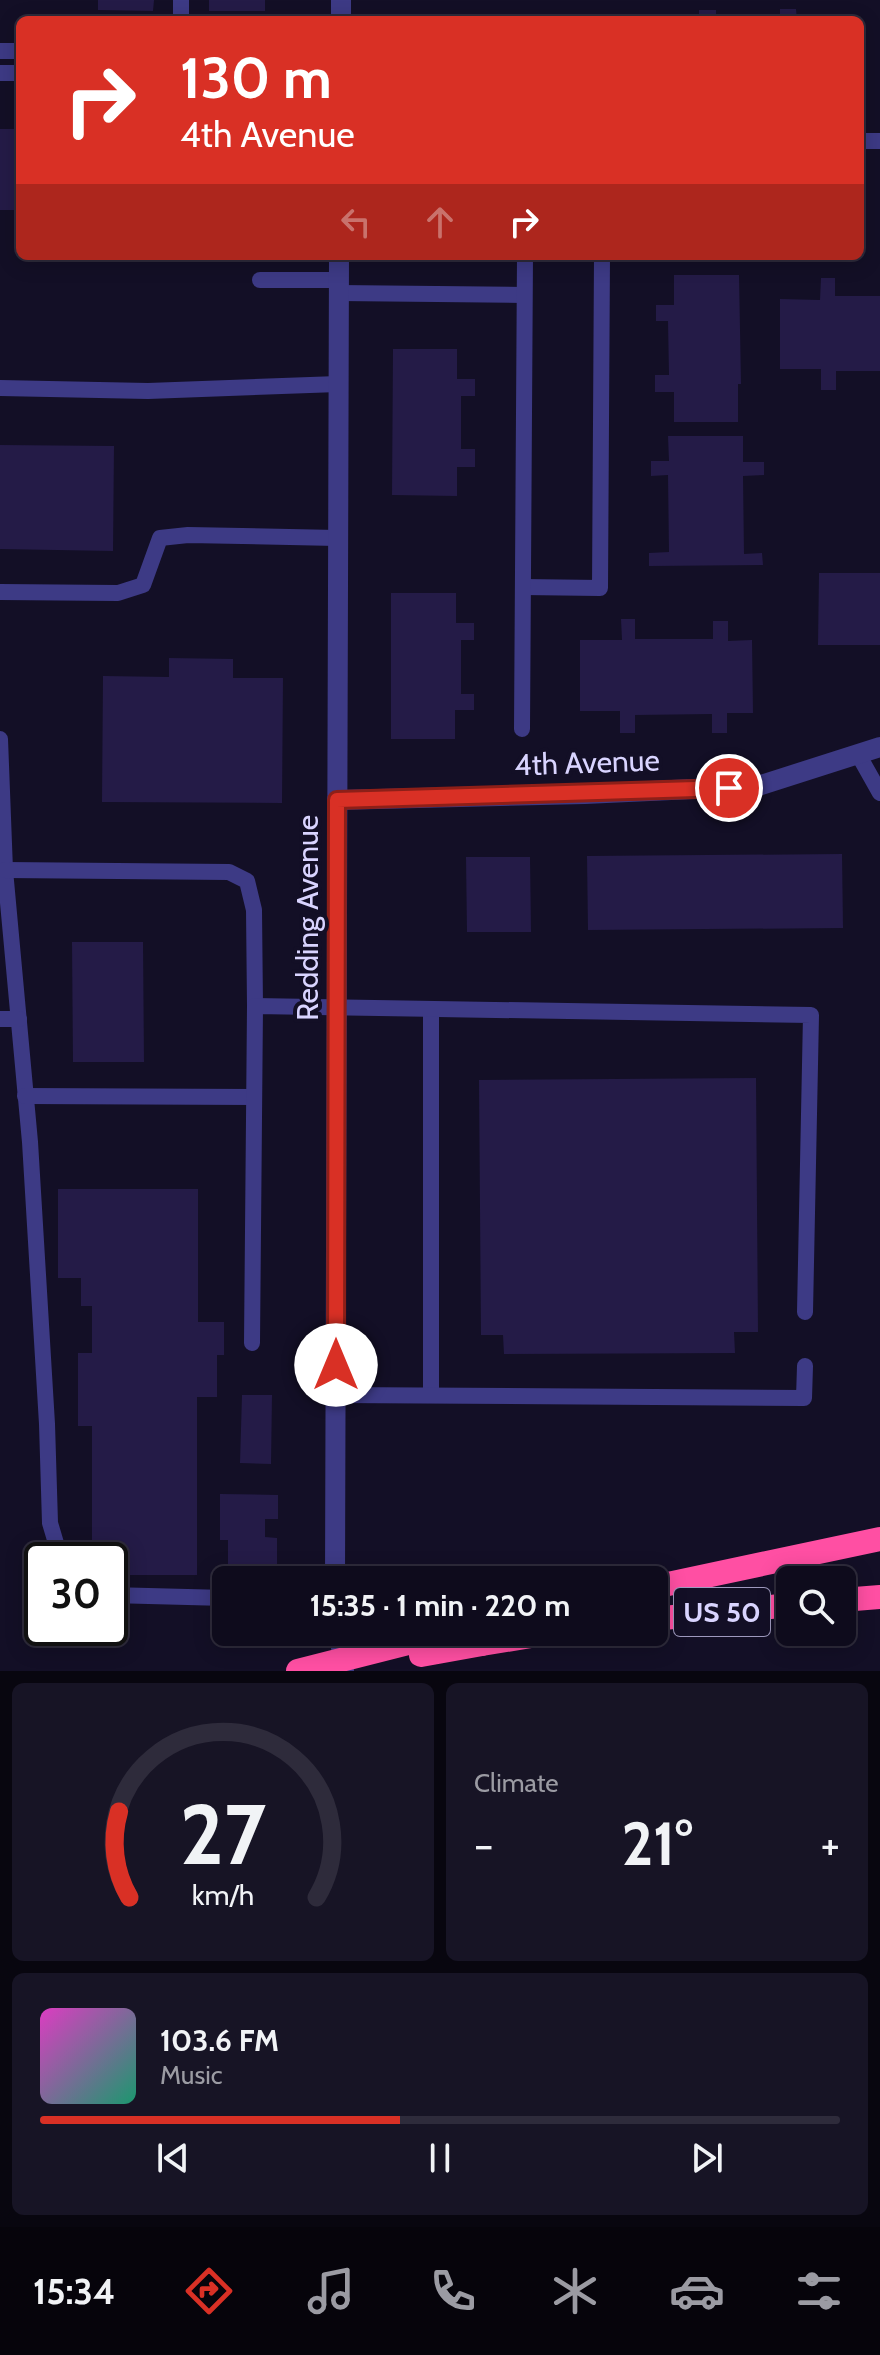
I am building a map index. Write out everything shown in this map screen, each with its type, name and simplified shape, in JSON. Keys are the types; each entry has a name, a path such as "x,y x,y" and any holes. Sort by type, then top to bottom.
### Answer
{"highway":[{"path":"668,1584 880,1539"},
{"path":"856,1599 880,1597"},
{"name":"US 50","path":"668,1618 776,1606"},
{"path":"298,1671 396,1646"},
{"path":"335,1671 471,1646"}],"street":[{"name":"Redding Avenue","path":"335,1566 339,260"},
{"name":"4th Avenue","path":"337,800 758,786 880,747"},
{"path":"341,1646 344,1671"}],"lane":[{"path":"522,729 525,260"},
{"path":"523,587 600,588 602,260"},
{"path":"260,280 338,287 524,295"},
{"path":"0,388 148,391 338,384"},
{"path":"0,592 118,593 143,585 160,538 188,535 337,538"},
{"path":"0,739 5,870 25,1096 47,1424 50,1523 56,1542"},
{"path":"858,754 880,793"},
{"path":"5,870 229,872 247,881 254,910 252,1343"},
{"path":"255,1006 811,1015 805,1312"},
{"path":"431,1009 431,1395"},
{"path":"0,1019 19,1019"},
{"path":"25,1096 254,1097"},
{"path":"336,1395 804,1398 805,1366"},
{"path":"128,1595 212,1598"}],"building":[{"path":"98,0 154,0 153,11 98,10"},
{"path":"209,0 265,0 265,11 209,11"},
{"path":"780,9 796,9 797,16 780,16"},
{"path":"699,10 716,10 716,16 699,16"},
{"path":"0,129 16,129 16,210 0,210"},
{"path":"261,260 261,262 206,261"},
{"path":"674,275 739,275 741,384 738,384 738,422 674,422 674,392 655,392 655,375 669,375 668,321 656,321 656,305 674,305"},
{"path":"821,278 835,278 835,296 880,296 880,371 836,371 836,390 821,390 821,369 780,369 780,299 820,300"},
{"path":"393,349 457,349 457,379 475,379 475,396 461,396 461,449 475,449 475,467 457,467 457,496 392,495"},
{"path":"668,436 743,436 743,462 764,462 764,475 743,476 744,554 762,553 763,565 649,566 649,553 669,552 668,475 651,476 651,461 669,461"},
{"path":"0,445 114,446 113,551 0,549"},
{"path":"819,573 880,573 880,645 818,645"},
{"path":"391,593 456,593 456,623 474,623 474,640 461,640 461,694 474,694 474,710 455,710 455,739 391,739"},
{"path":"621,619 635,619 635,639 713,639 713,621 728,621 728,641 752,640 753,713 727,713 727,733 712,733 712,714 635,715 635,733 620,733 620,711 580,711 580,640 622,640"},
{"path":"169,658 233,659 233,678 283,678 282,803 102,802 103,676 169,677"},
{"path":"842,854 843,928 588,930 587,856"},
{"path":"466,857 530,857 531,932 467,932"},
{"path":"72,942 143,942 144,1062 73,1062"},
{"path":"756,1078 758,1332 734,1332 735,1353 504,1354 503,1335 481,1335 479,1080"},
{"path":"58,1189 198,1189 198,1322 224,1322 224,1355 217,1355 217,1397 197,1397 197,1575 128,1575 128,1542 92,1542 92,1426 78,1426 78,1353 92,1353 92,1306 81,1306 81,1278 58,1278"},
{"path":"242,1395 272,1395 271,1464 240,1463"},
{"path":"220,1494 278,1495 278,1519 265,1519 265,1537 277,1538 277,1566 228,1566 228,1540 220,1540"}],"route":[{"path":"336,1365 337,800 729,788"}]}
